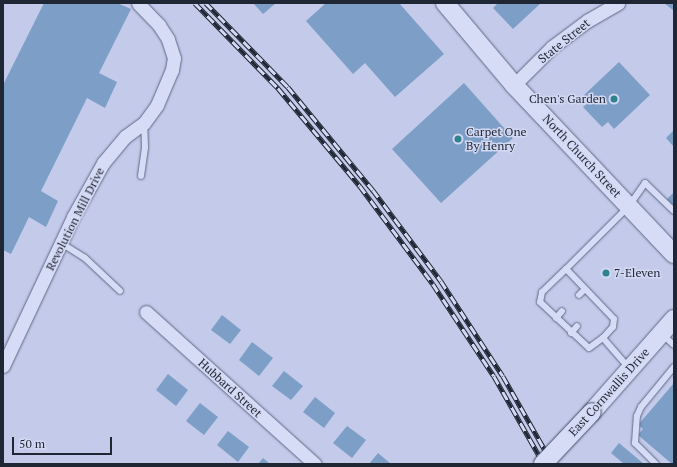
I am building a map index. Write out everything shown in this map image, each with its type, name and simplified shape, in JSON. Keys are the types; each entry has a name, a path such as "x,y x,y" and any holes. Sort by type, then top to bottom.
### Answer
{"main road":[{"name":"North Church Street","path":"445,3 514,85 673,251"},
{"name":"East Cornwallis Drive","path":"543,464 630,369 668,339 674,319"}],"street":[{"name":"Revolution Mill Drive","path":"3,366 61,243 103,163 126,136 144,123 165,86 174,58 168,39 159,25 138,3"},
{"name":"State Street","path":"514,85 552,48 587,21 618,3"},
{"name":"Hubbard Street","path":"146,312 315,464"}],"lane":[{"path":"141,176 145,147 144,123"},
{"path":"566,269 614,319 614,324 603,338 589,348 571,333 540,302 542,292 629,206 645,183 674,211"},
{"path":"61,243 85,258 120,291"},
{"path":"579,295 585,289"},
{"path":"594,310 599,304"},
{"path":"556,318 562,311"},
{"path":"571,333 577,326"},
{"path":"603,338 630,369"},
{"path":"656,464 635,443 637,416 674,367"}],"building":[{"path":"44,3 117,3 131,9 99,73 117,82 105,108 87,98 41,191 58,201 46,227 29,217 11,254 3,250 3,85"},
{"path":"253,3 276,3 263,14"},
{"path":"326,3 399,3 444,54 395,97 365,63 353,74 306,21"},
{"path":"498,3 541,3 513,29 493,8"},
{"path":"664,3 674,3 674,11"},
{"path":"619,62 650,95 614,129 608,122 602,127 583,107 590,101 584,95"},
{"path":"464,83 513,138 441,203 392,149"},
{"path":"674,130 674,147 666,138"},
{"path":"674,192 674,206 667,199"},
{"path":"222,315 241,330 230,344 211,330"},
{"path":"252,342 273,358 259,376 239,360"},
{"path":"284,371 303,386 291,400 272,386"},
{"path":"168,374 188,390 176,406 156,390"},
{"path":"674,383 674,464 672,464 638,435 643,429 638,425"},
{"path":"315,397 335,413 324,428 303,412"},
{"path":"200,403 218,417 204,435 186,421"},
{"path":"347,426 366,440 352,458 333,443"},
{"path":"228,431 249,447 238,462 217,445"},
{"path":"619,443 644,464 624,464 611,453"},
{"path":"378,453 391,464 369,464"},
{"path":"263,458 270,464 258,464"}],"railway":[{"path":"195,3 278,88 360,186 433,284 494,376 544,464"},
{"path":"206,3 288,87 373,190 441,281 503,376 553,464"}],"place":[{"name":"Chen's Garden","path":"614,99"},
{"name":"Carpet One By Henry","path":"458,139"},
{"name":"7-Eleven","path":"606,273"}]}
